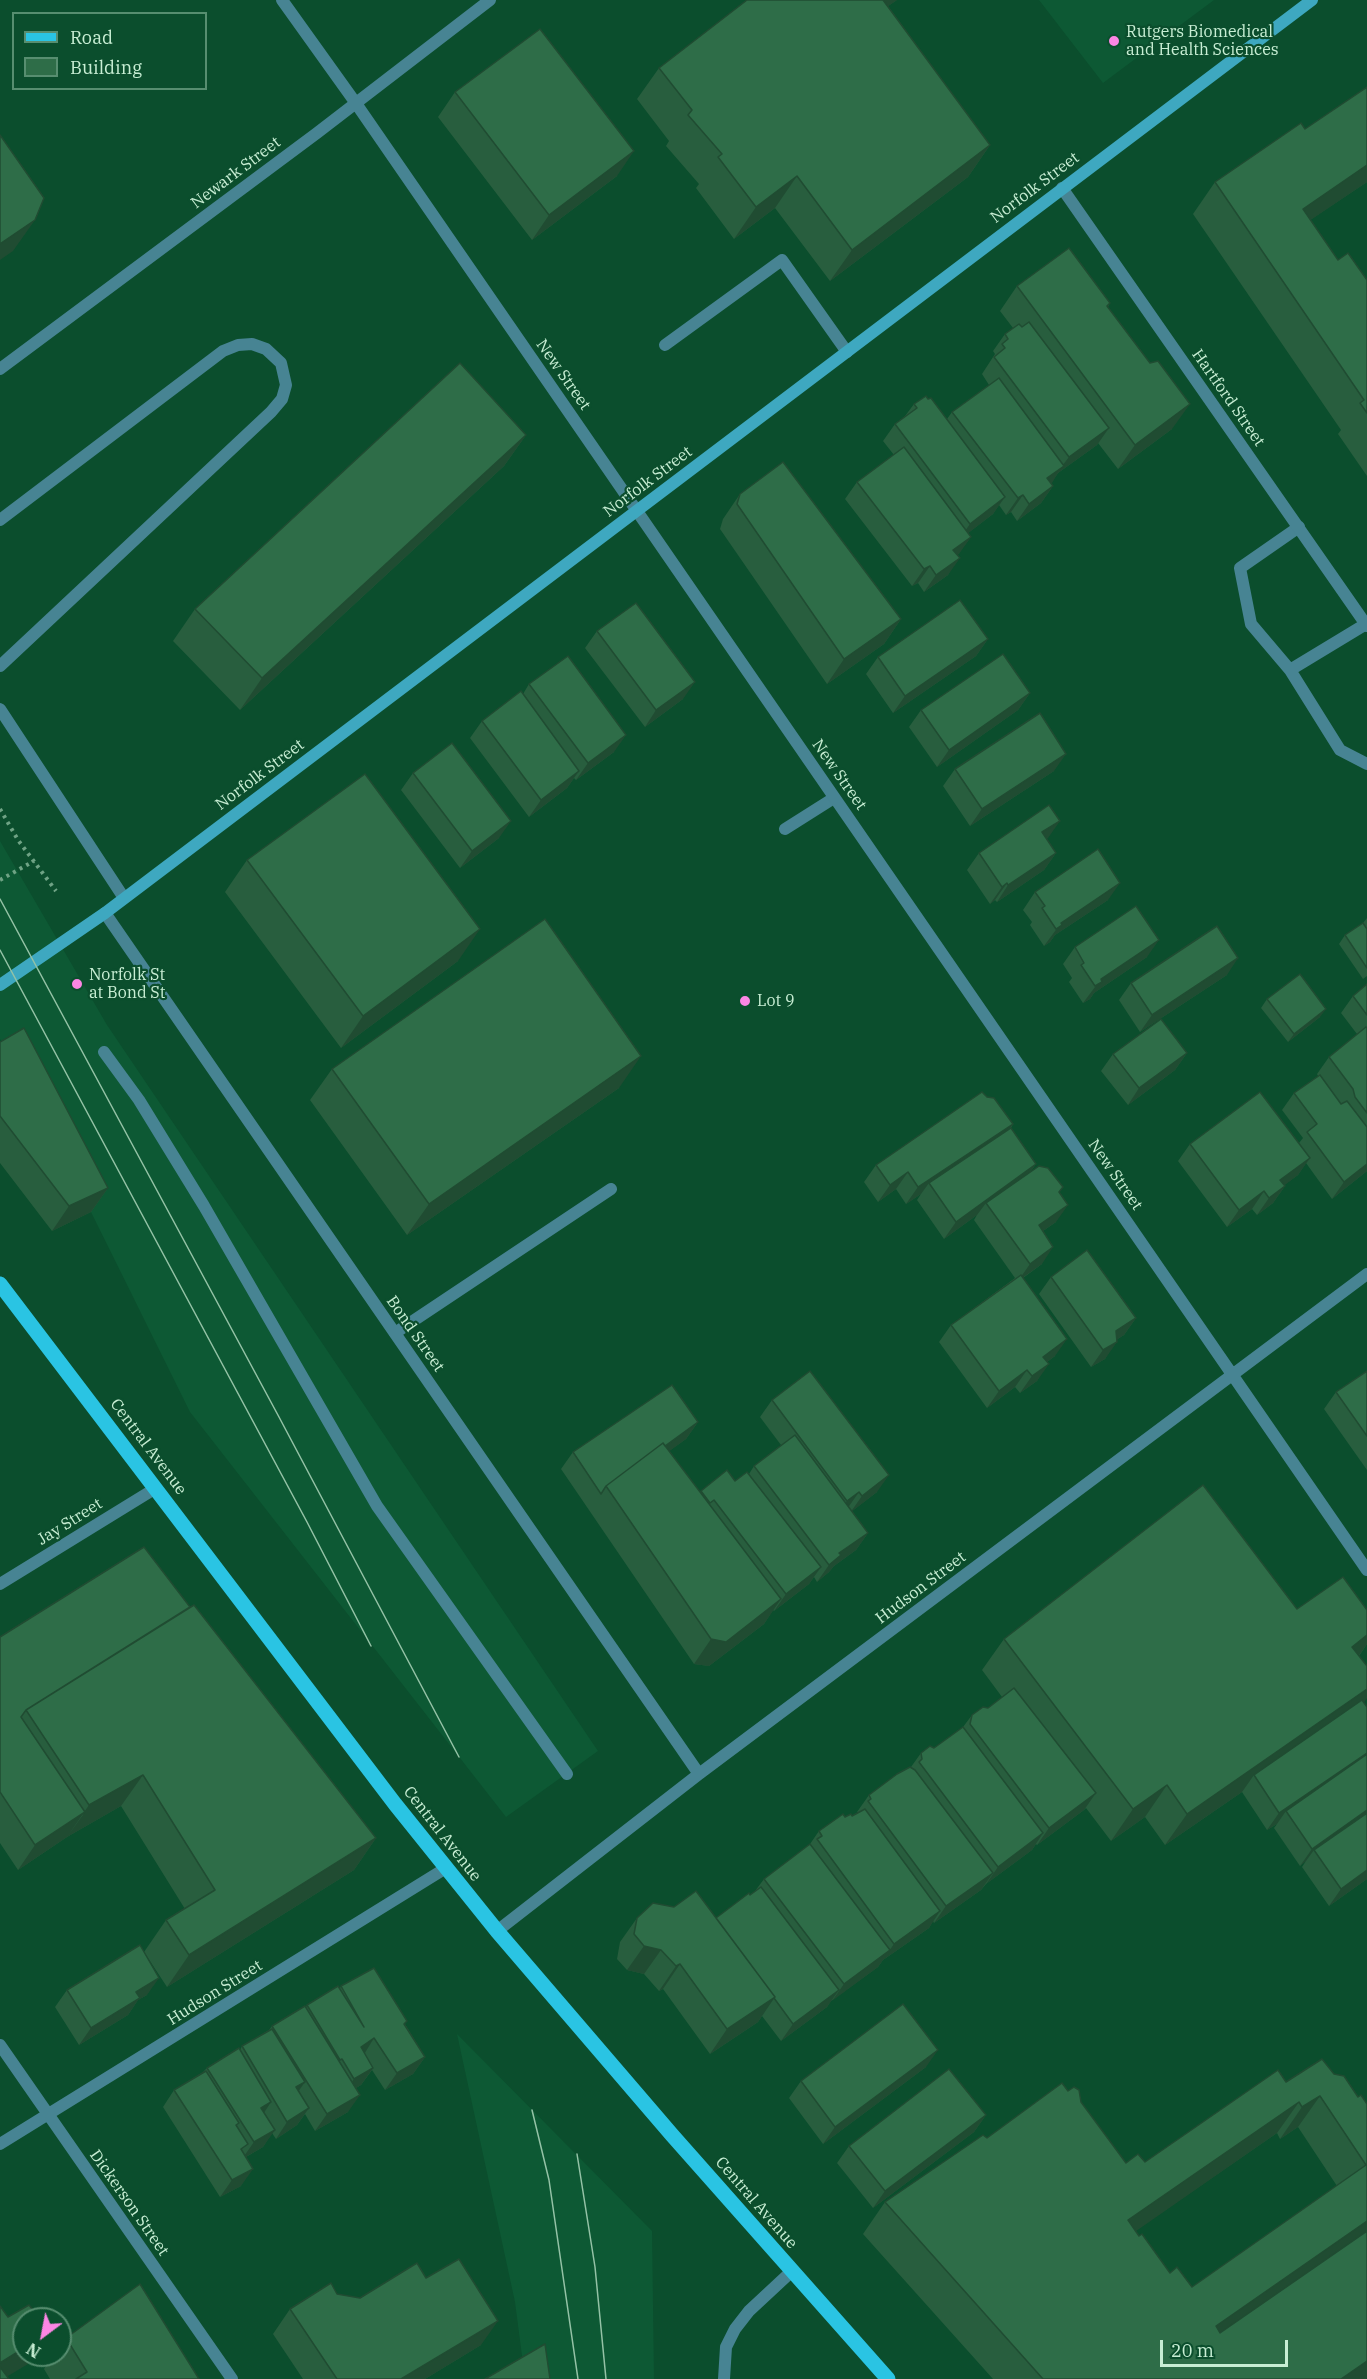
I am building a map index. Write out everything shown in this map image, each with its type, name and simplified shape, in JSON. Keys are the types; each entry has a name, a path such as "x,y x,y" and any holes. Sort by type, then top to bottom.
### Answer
{"main road":[{"name":"Norfolk Street","path":"0,985 105,913 1312,0"},
{"name":"Central Avenue","path":"0,1284 496,1931 888,2379"}],"street":[{"name":"New Street","path":"282,0 355,102 1367,1570"},
{"name":"Newark Street","path":"0,369 490,0"},
{"name":"Hartford Street","path":"1062,188 1366,625"},
{"path":"665,345 782,261 848,352"},
{"path":"0,520 224,351 238,345 252,344 266,349 281,363 286,385 282,399 271,412 0,666"},
{"path":"1299,527 1240,568 1251,624 1290,670 1340,750 1367,764"},
{"path":"1290,670 1366,625"},
{"path":"0,709 124,898"},
{"path":"785,829 834,798"},
{"name":"Bond Street","path":"105,913 699,1774"},
{"path":"104,1052 139,1100 204,1206 377,1506 567,1774"},
{"path":"394,1333 611,1190"},
{"name":"Hudson Street","path":"496,1931 699,1774 1367,1274"},
{"name":"Jay Street","path":"0,1584 156,1488"},
{"name":"Hudson Street","path":"0,2144 446,1868"},
{"name":"Dickerson Street","path":"0,2045 232,2379"},
{"path":"724,2379 726,2347 735,2329 749,2311 792,2271"}],"path":[{"path":"0,809 18,840 56,891"},
{"path":"0,880 34,861"}],"shaded area":[{"name":"Rutgers Biomedical and Health Sciences","path":"1039,0 1214,0 1103,83"},
{"path":"0,841 107,1025 598,1751 506,1817 190,1412 91,1212 0,1039"},
{"path":"457,2034 652,2231 654,2379 525,2379 515,2302"}],"building":[{"path":"747,0 883,0 990,145 852,250 797,176 756,207 718,157 722,154 688,115 692,110 659,68"},
{"path":"540,29 634,151 549,215 455,92"},
{"path":"1367,87 1367,165 1303,209 1338,260 1348,253 1367,280 1367,413 1360,403 1364,400 1215,182 1301,123 1305,129"},
{"path":"0,135 44,198 35,220 0,244"},
{"path":"1069,248 1110,303 1107,306 1150,363 1158,361 1190,404 1135,445 1017,286"},
{"path":"1029,322 1109,428 1069,457 994,357 1005,348 1002,344 1008,339 1005,334 1019,324 1022,327"},
{"path":"460,363 526,435 262,678 195,609"},
{"path":"999,378 1064,466 1047,478 1053,486 1029,504 1023,495 1018,498 952,412"},
{"path":"926,396 928,399 931,398 1005,497 970,524 895,424 917,408 914,404"},
{"path":"904,447 971,537 953,550 960,558 936,575 930,566 924,569 857,482"},
{"path":"783,462 901,619 844,659 737,504 740,494"},
{"path":"960,600 988,639 905,696 878,657"},
{"path":"636,603 695,682 656,710 597,631"},
{"path":"1003,654 1030,693 949,750 921,710"},
{"path":"568,656 626,735 588,763 529,684"},
{"path":"521,691 579,771 541,800 482,721"},
{"path":"1040,713 1066,754 982,809 955,769"},
{"path":"452,743 511,821 472,851 413,773"},
{"path":"365,774 480,929 363,1016 247,860"},
{"path":"1049,805 1060,821 1042,832 1056,853 1002,887 979,853"},
{"path":"1098,849 1120,883 1061,923 1062,925 1056,929 1042,908 1045,906 1035,892"},
{"path":"1136,906 1159,940 1101,979 1102,982 1095,986 1081,965 1084,963 1075,947"},
{"path":"545,919 641,1056 429,1204 332,1069"},
{"path":"1363,923 1367,929 1367,968 1345,935"},
{"path":"1217,926 1238,958 1152,1015 1131,983"},
{"path":"1300,974 1326,1009 1294,1034 1267,999"},
{"path":"1367,984 1367,1015 1353,996"},
{"path":"1161,1019 1187,1053 1139,1088 1113,1054"},
{"path":"1366,1027 1367,1113 1355,1097 1353,1089 1329,1057"},
{"path":"24,1028 108,1188 69,1206 0,1116 0,1042"},
{"path":"1320,1075 1341,1104 1347,1101 1367,1127 1367,1164 1344,1182 1307,1132 1317,1124 1294,1093"},
{"path":"982,1092 987,1097 994,1098 1013,1124 918,1187 908,1172 890,1185 876,1165"},
{"path":"1260,1092 1310,1158 1280,1180 1285,1186 1269,1198 1264,1191 1239,1210 1190,1144"},
{"path":"1011,1128 1036,1164 956,1222 929,1183"},
{"path":"1039,1166 1048,1168 1063,1187 1059,1192 1068,1205 1039,1225 1053,1247 1030,1264 986,1203"},
{"path":"1087,1250 1136,1318 1116,1331 1117,1342 1103,1350 1051,1277"},
{"path":"1021,1275 1067,1339 1043,1357 1049,1364 1032,1376 1027,1370 999,1391 951,1325"},
{"path":"810,1371 889,1475 862,1496 859,1492 847,1501 772,1400"},
{"path":"1367,1371 1367,1436 1336,1392"},
{"path":"672,1385 698,1422 665,1446 663,1443 606,1486 601,1494 573,1452"},
{"path":"795,1435 868,1533 839,1553 841,1555 829,1565 754,1466"},
{"path":"663,1443 781,1599 726,1642 711,1639 606,1486"},
{"path":"727,1470 735,1481 747,1472 821,1567 786,1594 714,1500 710,1503 701,1491"},
{"path":"1203,1485 1297,1609 1343,1577 1367,1610 1367,1635 1352,1647 1367,1666 1367,1689 1187,1814 1167,1785 1133,1809 1004,1639"},
{"path":"144,1547 190,1607 26,1710 21,1717 85,1812 35,1845 0,1792 0,1637"},
{"path":"194,1605 376,1838 189,1955 166,1920 215,1890 143,1775 89,1805 26,1710"},
{"path":"1014,1688 1096,1793 1049,1828 970,1724 972,1715 983,1707 988,1708"},
{"path":"1362,1700 1367,1707 1367,1753 1279,1813 1254,1775"},
{"path":"963,1727 1043,1833 998,1867 919,1762 922,1759 921,1753 930,1746 934,1748"},
{"path":"1367,1754 1367,1810 1312,1849 1286,1811"},
{"path":"910,1767 915,1770 993,1873 946,1906 868,1801 871,1799 869,1795"},
{"path":"865,1809 940,1911 894,1944 817,1839 822,1836 819,1831 843,1814 845,1817 851,1814 852,1816"},
{"path":"1367,1813 1367,1870 1341,1889 1314,1850"},
{"path":"810,1844 890,1950 844,1984 764,1879"},
{"path":"761,1887 839,1990 793,2024 716,1918 749,1893 750,1895"},
{"path":"696,1891 775,1997 727,2029 680,1964 676,1966 661,1950 644,1946 634,1934 637,1918 653,1903 674,1907"},
{"path":"140,1945 159,1978 136,1992 140,1998 91,2028 67,1990"},
{"path":"374,1968 407,2021 404,2024 425,2057 397,2073 374,2038 361,2047 373,2068 354,2079 307,2005 338,1986 364,2027 341,1986"},
{"path":"903,2004 938,2050 835,2127 801,2081"},
{"path":"305,2006 360,2095 327,2114 272,2026"},
{"path":"272,2029 305,2082 296,2087 309,2108 287,2122 242,2046"},
{"path":"239,2048 271,2102 261,2108 275,2130 254,2142 207,2068"},
{"path":"1322,2059 1334,2074 1344,2076 1358,2097 1361,2095 1367,2104 1367,2221 1216,2326 1220,2333 1367,2231 1367,2361 1341,2379 1043,2379 885,2202 983,2135 987,2138 1062,2083 1068,2091 1074,2087 1079,2090 1081,2102 1126,2163 1138,2154 1145,2162 1278,2070 1286,2082","holes":["1320,2096 1366,2165 1192,2287 1177,2267 1170,2273 1142,2234 1139,2236 1128,2220 1299,2102 1302,2107"]},
{"path":"949,2069 986,2115 885,2191 849,2146"},
{"path":"206,2071 239,2123 236,2125 248,2144 241,2149 253,2169 232,2180 174,2090"},
{"path":"459,2259 498,2321 401,2379 337,2379 290,2309 331,2283 337,2294 360,2298 417,2263 426,2278"},
{"path":"140,2284 199,2379 76,2379 87,2372 72,2348 72,2334"},
{"path":"0,2306 8,2317 12,2315 12,2356 0,2363"},
{"path":"545,2344 550,2379 485,2379"},
{"path":"0,2367 9,2379 0,2379"}],"tram line":[{"path":"0,899 459,1757"},
{"path":"0,950 307,1522 371,1646"},
{"path":"532,2110 549,2180 578,2379"},
{"path":"577,2154 595,2267 606,2379"}],"place":[{"name":"Rutgers Biomedical and Health Sciences","path":"1114,41"},
{"name":"Norfolk St at Bond St","path":"77,984"},
{"name":"Lot 9","path":"745,1001"}]}
